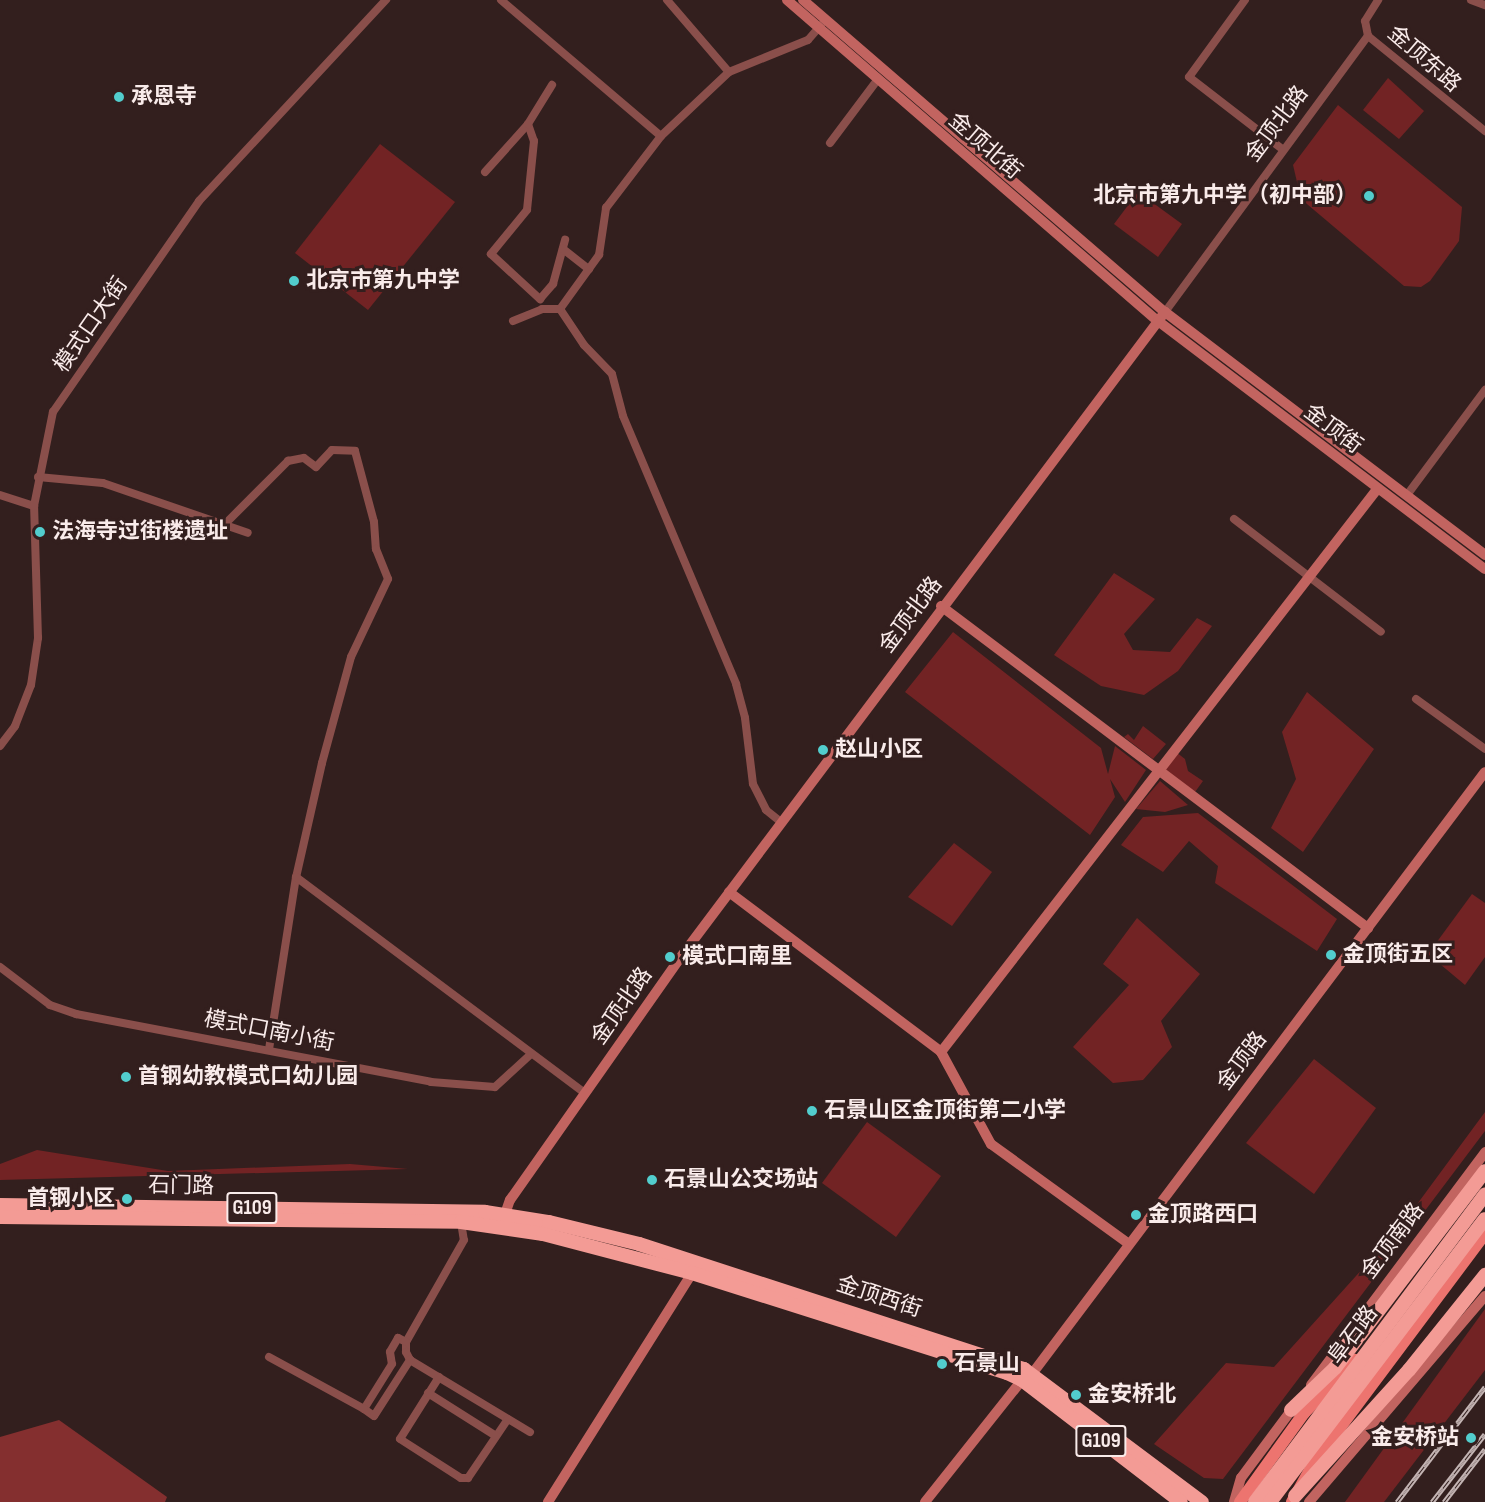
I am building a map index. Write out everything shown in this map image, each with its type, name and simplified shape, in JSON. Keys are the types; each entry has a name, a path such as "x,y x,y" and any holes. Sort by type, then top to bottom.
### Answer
{"highway":[{"path":"1298,1411 1335,1368 1485,1170"},
{"name":"阜石路","path":"1255,1502 1485,1194"},
{"name":"石门路","path":"0,1205 503,1220"},
{"name":"石门路","path":"0,1216 461,1222 503,1220"},
{"name":"阜石路","path":"1270,1502 1485,1219"},
{"name":"金顶西街","path":"503,1220 543,1234 692,1273 1027,1377 1181,1502"},
{"name":"金顶西街","path":"503,1220 689,1258 928,1335 1027,1377 1202,1502"},
{"path":"1294,1499 1409,1370 1485,1275"},
{"path":"1341,1346 1360,1335"}],"main road":[{"name":"金顶南路","path":"1250,1502 1485,1189"},
{"path":"1294,1499 1315,1461 1485,1234"},
{"path":"1240,1502 1298,1411 1360,1355"}],"street":[{"name":"模式口大街","path":"0,746 15,726 31,684 38,638 34,506 53,411 199,201 386,0"},
{"path":"501,0 661,136"},
{"path":"668,0 729,72"},
{"name":"金顶北街","path":"787,0 822,24 1161,317"},
{"name":"金顶北街","path":"803,0 822,24 878,80 1161,317"},
{"path":"1245,0 1188,77 1282,149"},
{"path":"1368,36 1365,21 1378,0"},
{"path":"1471,0 1485,4"},
{"path":"560,309 599,255 606,208 661,136 729,72 808,40 822,24"},
{"name":"金顶北路","path":"503,1220 585,1093 729,892 941,606 1161,317 1282,149 1368,36"},
{"name":"金顶东路","path":"1368,36 1485,131"},
{"path":"830,143 878,80"},
{"path":"485,172 528,124 552,85"},
{"path":"528,124 534,141 527,210 491,254 540,299 553,284 565,240"},
{"path":"563,249 589,269"},
{"path":"513,321 542,309 560,309"},
{"path":"560,309 584,345 612,374 623,416 736,684 745,718 753,784 766,810 781,822"},
{"name":"金顶街","path":"1161,317 1485,569"},
{"name":"金顶街","path":"1161,317 1407,495 1485,555"},
{"path":"1407,495 1485,390"},
{"path":"226,523 288,461 304,458 316,466 332,450 355,451 374,522 376,549 388,579 351,657 296,877 269,1050"},
{"path":"38,477 103,483 226,523 249,533"},
{"path":"941,1052 1378,488"},
{"path":"0,495 34,506"},
{"path":"1234,519 1381,632"},
{"path":"941,606 1368,928"},
{"path":"1416,699 1485,749"},
{"name":"金顶路","path":"925,1502 1027,1377 1485,772"},
{"path":"296,877 585,1093"},
{"path":"729,892 941,1052 990,1144 1129,1244"},
{"name":"模式口南小街","path":"0,967 50,1005 76,1014 476,1088 495,1087 531,1054"},
{"name":"金顶南路","path":"1234,1502 1241,1478 1298,1411 1341,1346 1485,1152"},
{"path":"268,1357 374,1416 410,1360 406,1342 464,1240 461,1222"},
{"path":"548,1502 692,1273"},
{"path":"1309,1502 1485,1296"},
{"path":"364,1409 392,1364 390,1352 398,1338 406,1342"},
{"path":"410,1360 530,1432"},
{"path":"439,1377 400,1438 461,1478 468,1478 508,1419"},
{"path":"428,1393 496,1436"}],"shaded area":[{"path":"1388,78 1424,111 1399,139 1363,110"},
{"path":"1338,105 1462,207 1459,241 1430,281 1421,287 1404,286 1301,199 1293,165"},
{"path":"380,144 455,202 368,310 295,253"},
{"path":"1138,192 1182,224 1158,257 1114,224"},
{"path":"1114,573 1155,599 1124,634 1133,650 1170,652 1197,618 1212,626 1178,671 1144,695 1101,686 1054,655"},
{"path":"953,632 1101,748 1108,774 1115,746 1146,770 1125,802 1110,779 1115,797 1090,835 905,692"},
{"path":"1307,692 1374,749 1303,852 1271,828 1296,779 1282,732"},
{"path":"1143,726 1166,744 1153,759 1124,737 1128,734 1134,740"},
{"path":"1176,752 1185,759 1188,771 1203,781 1195,792 1165,770"},
{"path":"1160,781 1188,805 1165,812 1136,809"},
{"path":"1198,813 1337,919 1317,951 1215,883 1218,866 1189,841 1163,872 1121,845 1143,817"},
{"path":"954,843 992,872 952,926 908,897"},
{"path":"1472,894 1485,903 1485,957 1465,985 1428,954"},
{"path":"1137,918 1200,974 1161,1021 1172,1047 1143,1080 1113,1083 1073,1047 1129,985 1103,964"},
{"path":"1314,1059 1376,1108 1314,1194 1246,1143"},
{"path":"1485,1112 1485,1131 1223,1479 1204,1478 1154,1444 1226,1363 1274,1367 1401,1226"},
{"path":"867,1122 941,1176 896,1237 822,1183"},
{"path":"37,1150 168,1171 350,1164 408,1169 0,1180 0,1164"},
{"path":"1485,1309 1485,1370 1384,1502 1345,1502"},
{"path":"59,1420 167,1497 165,1502 0,1502 0,1437"}],"railway":[{"path":"1397,1502 1485,1387"},
{"path":"1432,1502 1485,1434"},
{"path":"1444,1502 1485,1449"}],"place":[{"name":"承恩寺","path":"119,97"},
{"name":"北京市第九中学（初中部）","path":"1369,196"},
{"name":"北京市第九中学","path":"294,281"},
{"name":"法海寺过街楼遗址","path":"40,532"},
{"name":"赵山小区","path":"823,750"},
{"name":"金顶街五区","path":"1331,955"},
{"name":"模式口南里","path":"670,957"},
{"name":"首钢幼教模式口幼儿园","path":"126,1077"},
{"name":"石景山区金顶街第二小学","path":"812,1111"},
{"name":"石景山公交场站","path":"652,1180"},
{"name":"首钢小区","path":"127,1199"},
{"name":"金顶路西口","path":"1136,1215"},
{"name":"石景山","path":"942,1364"},
{"name":"金安桥北","path":"1076,1395"},
{"name":"金安桥站","path":"1471,1438"}]}
